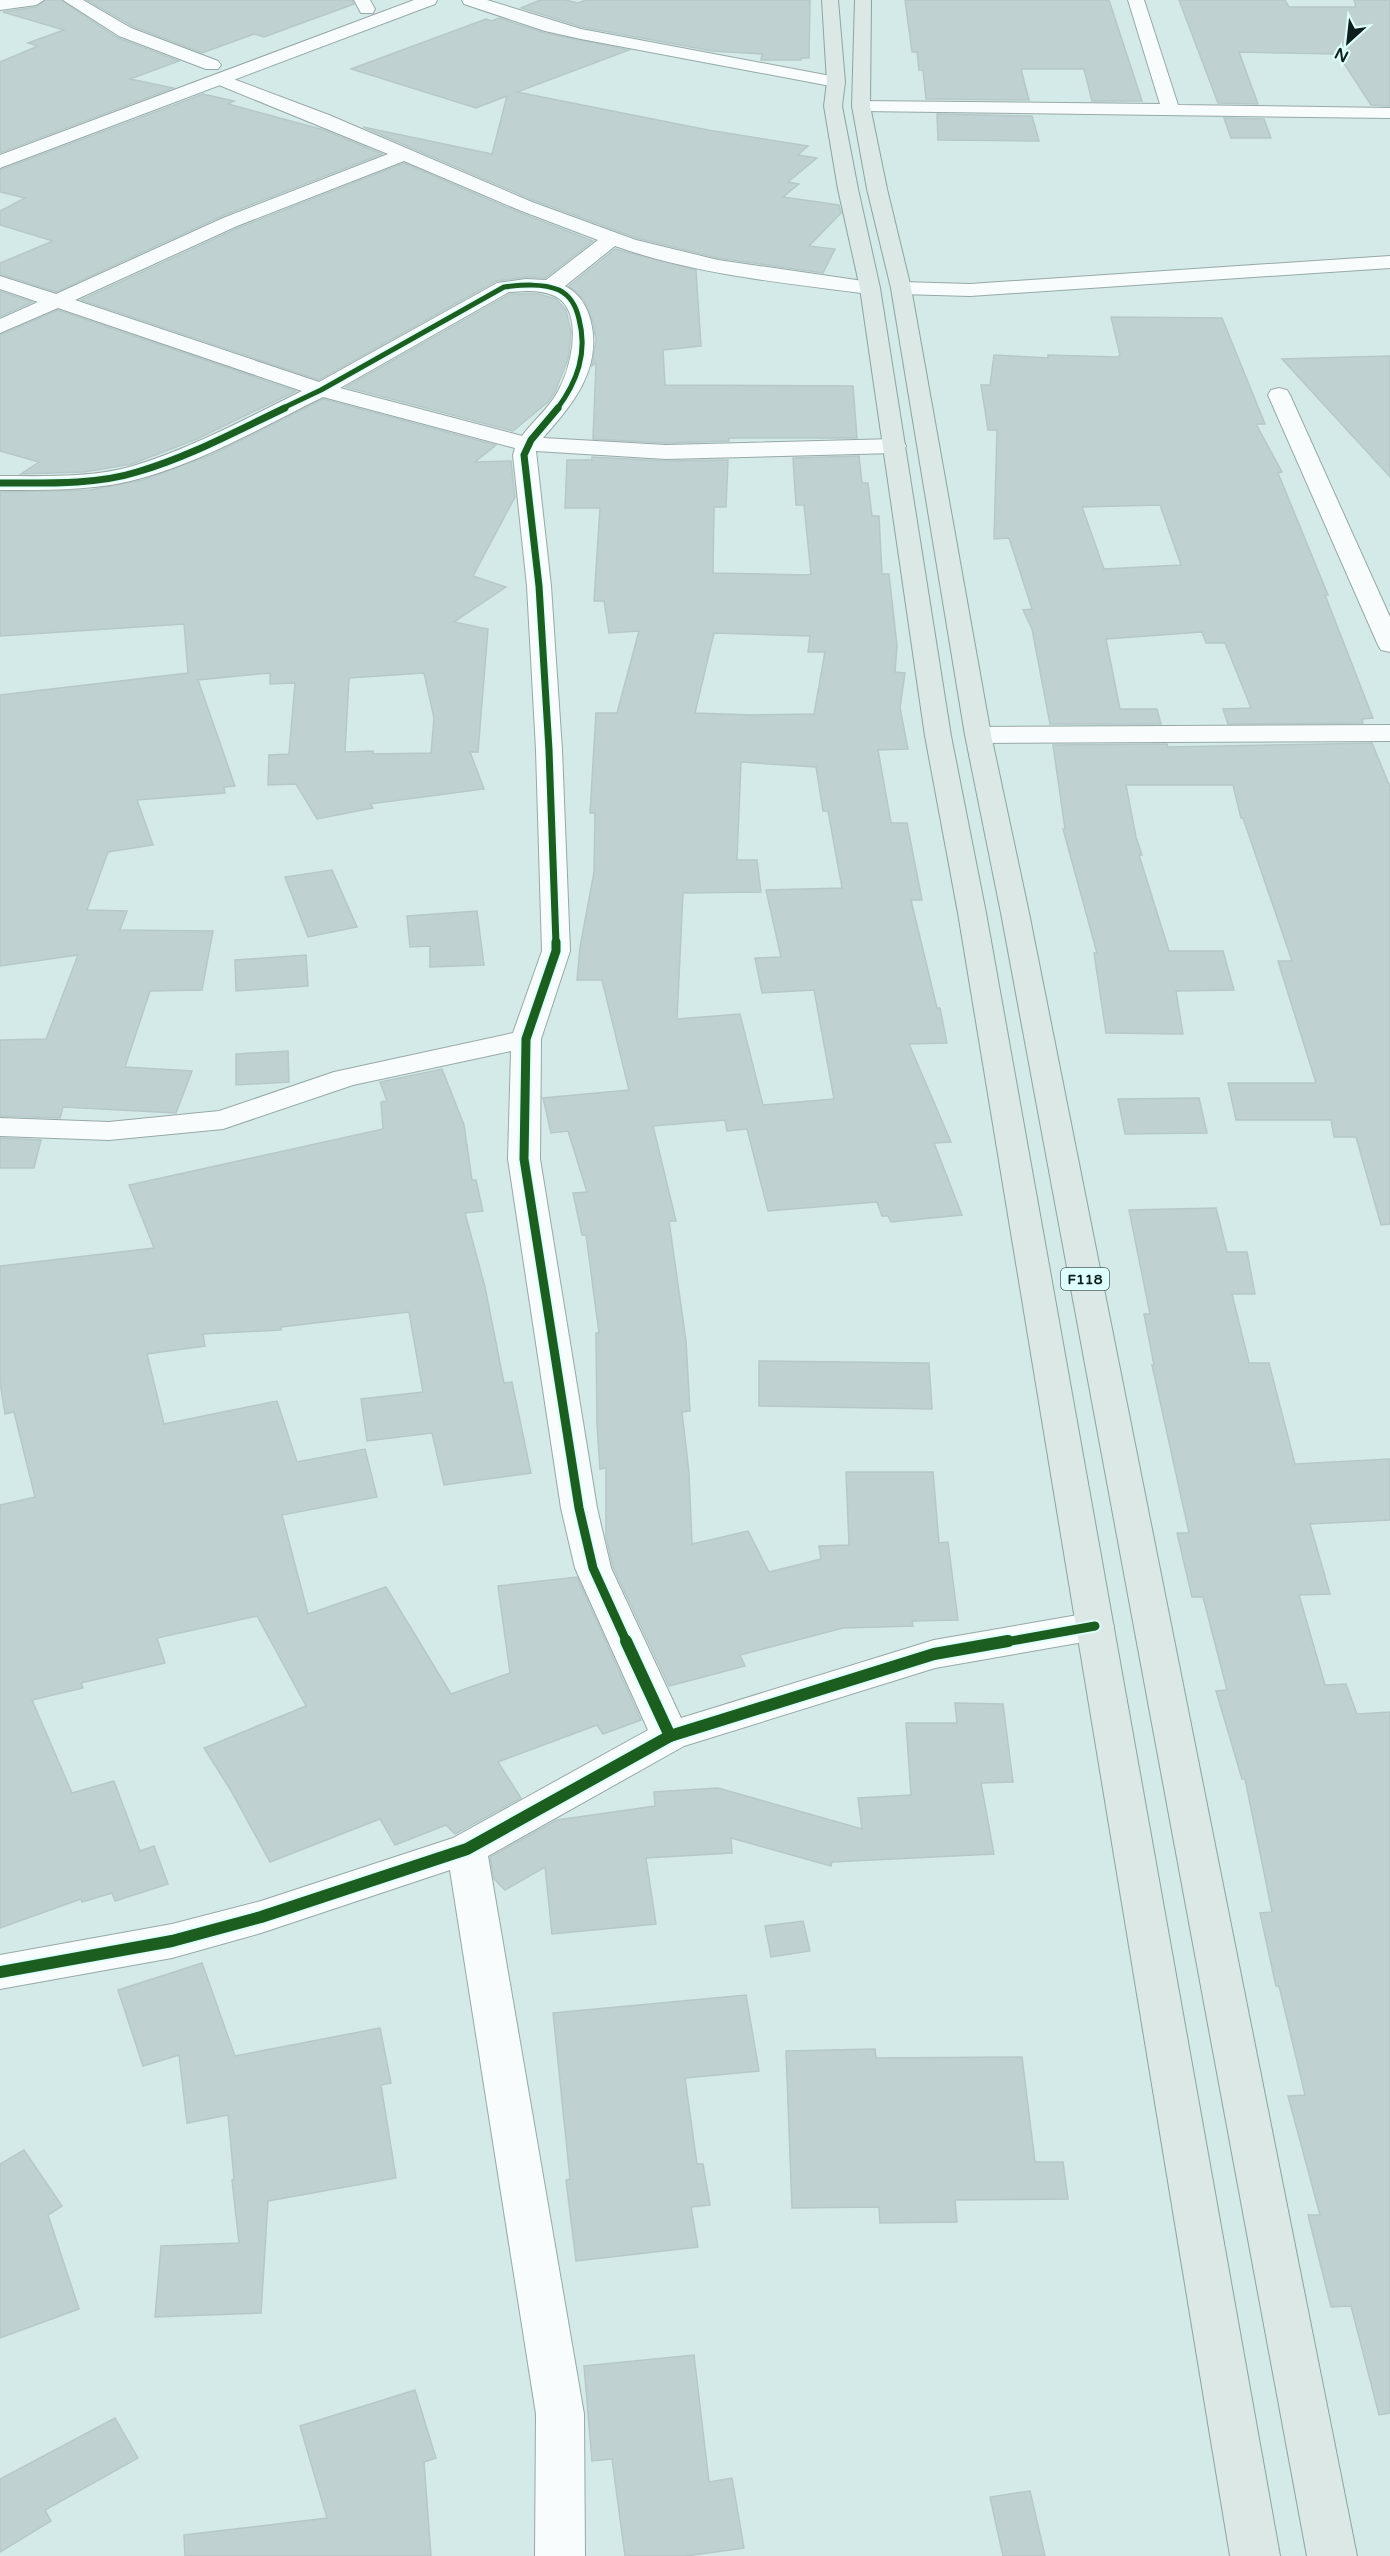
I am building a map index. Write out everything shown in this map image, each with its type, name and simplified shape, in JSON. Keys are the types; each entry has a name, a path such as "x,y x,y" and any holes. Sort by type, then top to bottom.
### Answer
{"main road":[{"name":"F118","path":"830,0 836,82 833,106 848,189 886,288 1015,913 1332,2556"},
{"name":"F118","path":"863,0 861,106 877,189 896,446 938,736 974,925 1255,2556"}],"street":[{"path":"0,5 36,0"},
{"path":"71,0 125,32 251,90 403,155 613,238 726,268 886,288 970,290 1390,262"},
{"path":"0,162 216,72 365,4 391,0"},
{"path":"0,147 429,0"},
{"path":"470,0 541,24 580,34 734,65 836,82"},
{"path":"1136,0 1170,109"},
{"path":"861,106 1390,113"},
{"path":"0,147 21,154"},
{"path":"0,327 230,222 403,155"},
{"path":"549,288 613,238"},
{"path":"0,282 321,390 526,444 666,452 896,446"},
{"path":"0,483 64,483 135,473 192,453 321,390 495,291 517,285 549,288 567,293 576,303 584,341 579,371 561,406 526,444 525,468 539,586 549,739 556,951 526,1040 524,1159 579,1508 593,1568 670,1736"},
{"path":"1280,395 1390,645"},
{"path":"978,735 1390,733"},
{"path":"0,1126 109,1131 223,1120 345,1078 526,1040"},
{"path":"0,1972 172,1941 261,1917 468,1849 670,1736 934,1654 1095,1626"},
{"path":"468,1849 560,2414 560,2556"}],"building":[{"path":"46,0 61,0 118,38 179,61 130,79 173,88 0,153 0,62 38,46 28,43 64,30 3,12 36,7"},
{"path":"87,0 352,0 354,4 264,37 254,34 202,53 132,26"},
{"path":"540,0 565,0 578,3 586,0 810,0 809,58 761,60 762,54 712,51 582,27 521,8"},
{"path":"905,0 1109,0 1142,101 1092,101 1084,69 1021,69 1029,100 926,99 923,70 919,70 917,52 912,52"},
{"path":"1179,0 1285,0 1289,7 1356,7 1354,0 1390,0 1390,106 1371,105 1338,54 1239,52 1258,104 1218,103"},
{"path":"499,18 545,33 629,50 517,92 708,130 808,146 798,155 817,158 788,182 799,184 783,197 839,205 841,213 809,246 835,249 823,273 718,258 637,238 533,200 363,127 492,154 507,96 476,108 351,69 486,19 492,21"},
{"path":"203,94 234,101 228,104 324,130 382,154 222,216 56,292 0,274 0,263 53,241 0,225 0,211 25,198 0,192 0,170"},
{"path":"937,114 1032,116 1039,141 938,140"},
{"path":"1224,118 1264,119 1271,138 1231,138"},
{"path":"404,163 518,212 593,241 545,278 526,277 496,281 319,380 81,300 238,228"},
{"path":"615,249 696,270 701,346 663,350 665,385 853,386 857,438 729,438 729,441 666,443 593,439 596,363 592,366 596,340 593,322 584,300 569,286"},
{"path":"0,291 32,302 0,317"},
{"path":"510,294 539,294 556,299 566,310 571,332 568,359 555,392 548,402 513,431 346,387"},
{"path":"58,310 296,391 197,439 132,464 84,472 21,474 39,462 0,451 0,335"},
{"path":"1111,317 1222,318 1265,424 1256,424 1282,472 1278,473 1328,595 1325,595 1373,718 1362,719 1363,723 1228,724 1223,709 1251,708 1225,643 1206,643 1202,632 1106,639 1120,709 1157,709 1161,724 1050,724 1032,629 1023,610 1032,609 1009,538 994,539 997,430 988,430 981,385 990,385 994,355 1048,358 1048,355 1118,357 1120,355","holes":["1160,505 1181,565 1104,569 1082,507"]},
{"path":"1390,356 1390,477 1282,359"},
{"path":"323,399 496,445 475,462 511,461 515,497 473,576 506,587 454,622 488,629 478,752 470,752 484,789 370,804 373,808 317,819 296,784 268,785 269,755 289,754 295,683 270,684 270,673 198,680 235,786 224,787 225,793 137,800 153,845 108,852 87,910 127,911 120,930 213,931 202,990 150,991 125,1067 192,1071 176,1113 63,1107 60,1118 0,1116 0,1040 46,1039 78,955 0,966 0,695 188,673 184,624 0,636 0,492 90,490 143,480 213,454","holes":["424,673 434,718 431,753 345,752 349,678"]},
{"path":"859,456 862,483 868,483 872,516 879,516 882,574 889,574 897,646 895,672 905,673 900,708 908,749 878,750 891,823 907,823 922,900 911,900 947,1043 909,1044 951,1142 934,1143 962,1215 891,1222 888,1216 882,1216 877,1202 768,1211 747,1129 727,1131 725,1120 653,1126 676,1221 669,1221 686,1341 690,1411 682,1412 689,1473 692,1544 748,1531 769,1572 821,1559 819,1546 849,1545 846,1472 933,1472 939,1543 948,1542 958,1620 912,1621 913,1626 843,1628 740,1655 745,1666 669,1686 613,1567 606,1537 606,1468 600,1469 597,1425 596,1333 599,1333 586,1235 582,1235 573,1193 587,1192 568,1131 551,1133 543,1098 629,1090 602,980 577,980 580,947 594,872 595,813 590,813 596,713 617,713 639,631 609,633 604,601 594,601 600,508 565,508 567,460 592,460 592,457 666,461 728,460 726,507 714,507 713,573 808,575 811,574 804,505 796,505 793,458","holes":["714,633 810,636 808,652 825,652 814,714 695,713","741,762 816,767 823,811 828,811 842,888 766,890 781,957 755,958 762,993 814,990 834,1099 763,1105 740,1014 677,1019 683,893 761,892 757,860 737,860"]},
{"path":"1372,743 1390,787 1390,1224 1381,1225 1356,1137 1334,1137 1331,1120 1236,1120 1228,1083 1316,1083 1278,961 1292,961 1243,818 1241,818 1233,785 1126,785 1136,837 1142,855 1139,855 1169,951 1223,951 1234,990 1176,991 1183,1034 1106,1033 1094,953 1097,953 1063,829 1065,829 1053,745 1167,744 1168,747"},
{"path":"332,870 357,927 308,937 285,877"},
{"path":"477,911 484,965 430,967 430,946 410,947 407,916"},
{"path":"306,955 308,986 236,991 235,960"},
{"path":"288,1051 289,1082 236,1085 236,1054"},
{"path":"442,1069 464,1125 472,1180 476,1180 483,1211 465,1213 485,1287 504,1383 512,1382 531,1473 444,1485 432,1433 367,1441 361,1399 423,1392 409,1312 281,1327 281,1330 203,1334 205,1346 147,1354 164,1424 277,1401 297,1462 365,1449 377,1497 282,1515 308,1614 386,1587 451,1694 510,1673 498,1586 577,1577 641,1720 603,1734 597,1725 498,1762 521,1798 455,1834 446,1825 395,1845 380,1819 270,1862 230,1789 204,1748 306,1706 257,1616 157,1638 165,1663 81,1683 83,1688 32,1700 72,1793 114,1781 140,1851 154,1846 168,1884 115,1901 112,1893 82,1902 81,1899 0,1928 0,1505 35,1497 14,1412 5,1414 0,1382 0,1266 154,1248 129,1185 383,1129 381,1102 387,1101 380,1082"},
{"path":"1199,1098 1207,1133 1125,1134 1118,1099"},
{"path":"0,1138 41,1140 34,1168 0,1168"},
{"path":"1216,1208 1227,1252 1247,1252 1255,1294 1232,1294 1249,1363 1269,1363 1295,1464 1390,1459 1390,1520 1310,1524 1330,1594 1299,1595 1325,1685 1346,1684 1357,1714 1390,1712 1390,2413 1379,2415 1351,2306 1331,2307 1308,2215 1320,2215 1288,2096 1305,2095 1279,1986 1276,1986 1260,1913 1272,1912 1245,1779 1242,1779 1216,1691 1227,1690 1203,1597 1192,1597 1177,1533 1189,1533 1152,1365 1154,1365 1144,1314 1150,1314 1129,1210"},
{"path":"759,1361 929,1363 932,1409 759,1406"},
{"path":"955,1703 1003,1704 1013,1782 981,1783 994,1854 832,1862 831,1866 731,1838 732,1853 646,1858 656,1924 552,1934 545,1867 505,1890 494,1879 490,1857 557,1820 655,1806 654,1792 718,1788 862,1829 858,1798 911,1795 906,1723 957,1723"},
{"path":"803,1921 810,1951 771,1957 765,1926"},
{"path":"202,1963 235,2056 380,2028 391,2083 381,2085 396,2178 268,2201 261,2313 155,2317 161,2246 239,2243 228,2115 187,2123 179,2055 143,2066 118,1990"},
{"path":"746,1995 759,2071 685,2078 697,2164 703,2164 710,2205 691,2207 698,2247 576,2261 566,2180 570,2179 553,2013"},
{"path":"875,2049 876,2058 1022,2057 1035,2162 1063,2162 1068,2199 955,2200 957,2222 880,2223 879,2207 792,2208 786,2051"},
{"path":"24,2150 62,2206 48,2215 79,2309 0,2338 0,2164"},
{"path":"694,2355 709,2482 732,2478 744,2548 686,2556 625,2556 612,2459 592,2461 584,2366"},
{"path":"415,2390 436,2458 424,2462 431,2556 185,2556 184,2535 327,2518 300,2426"},
{"path":"115,2418 138,2458 45,2510 51,2521 0,2552 0,2479"},
{"path":"1030,2491 1045,2556 1003,2556 990,2497"}],"cycle path":[{"path":"0,483 64,483 135,473 192,453 321,390 504,287 526,285 548,287 567,295 574,303 583,337 583,351 578,372 563,401 531,440 524,455 539,586 549,750 556,951 526,1039 524,1159 579,1508 593,1568 670,1736"},
{"path":"0,1972 172,1941 261,1917 467,1849 670,1736 934,1654 1095,1626"}]}
